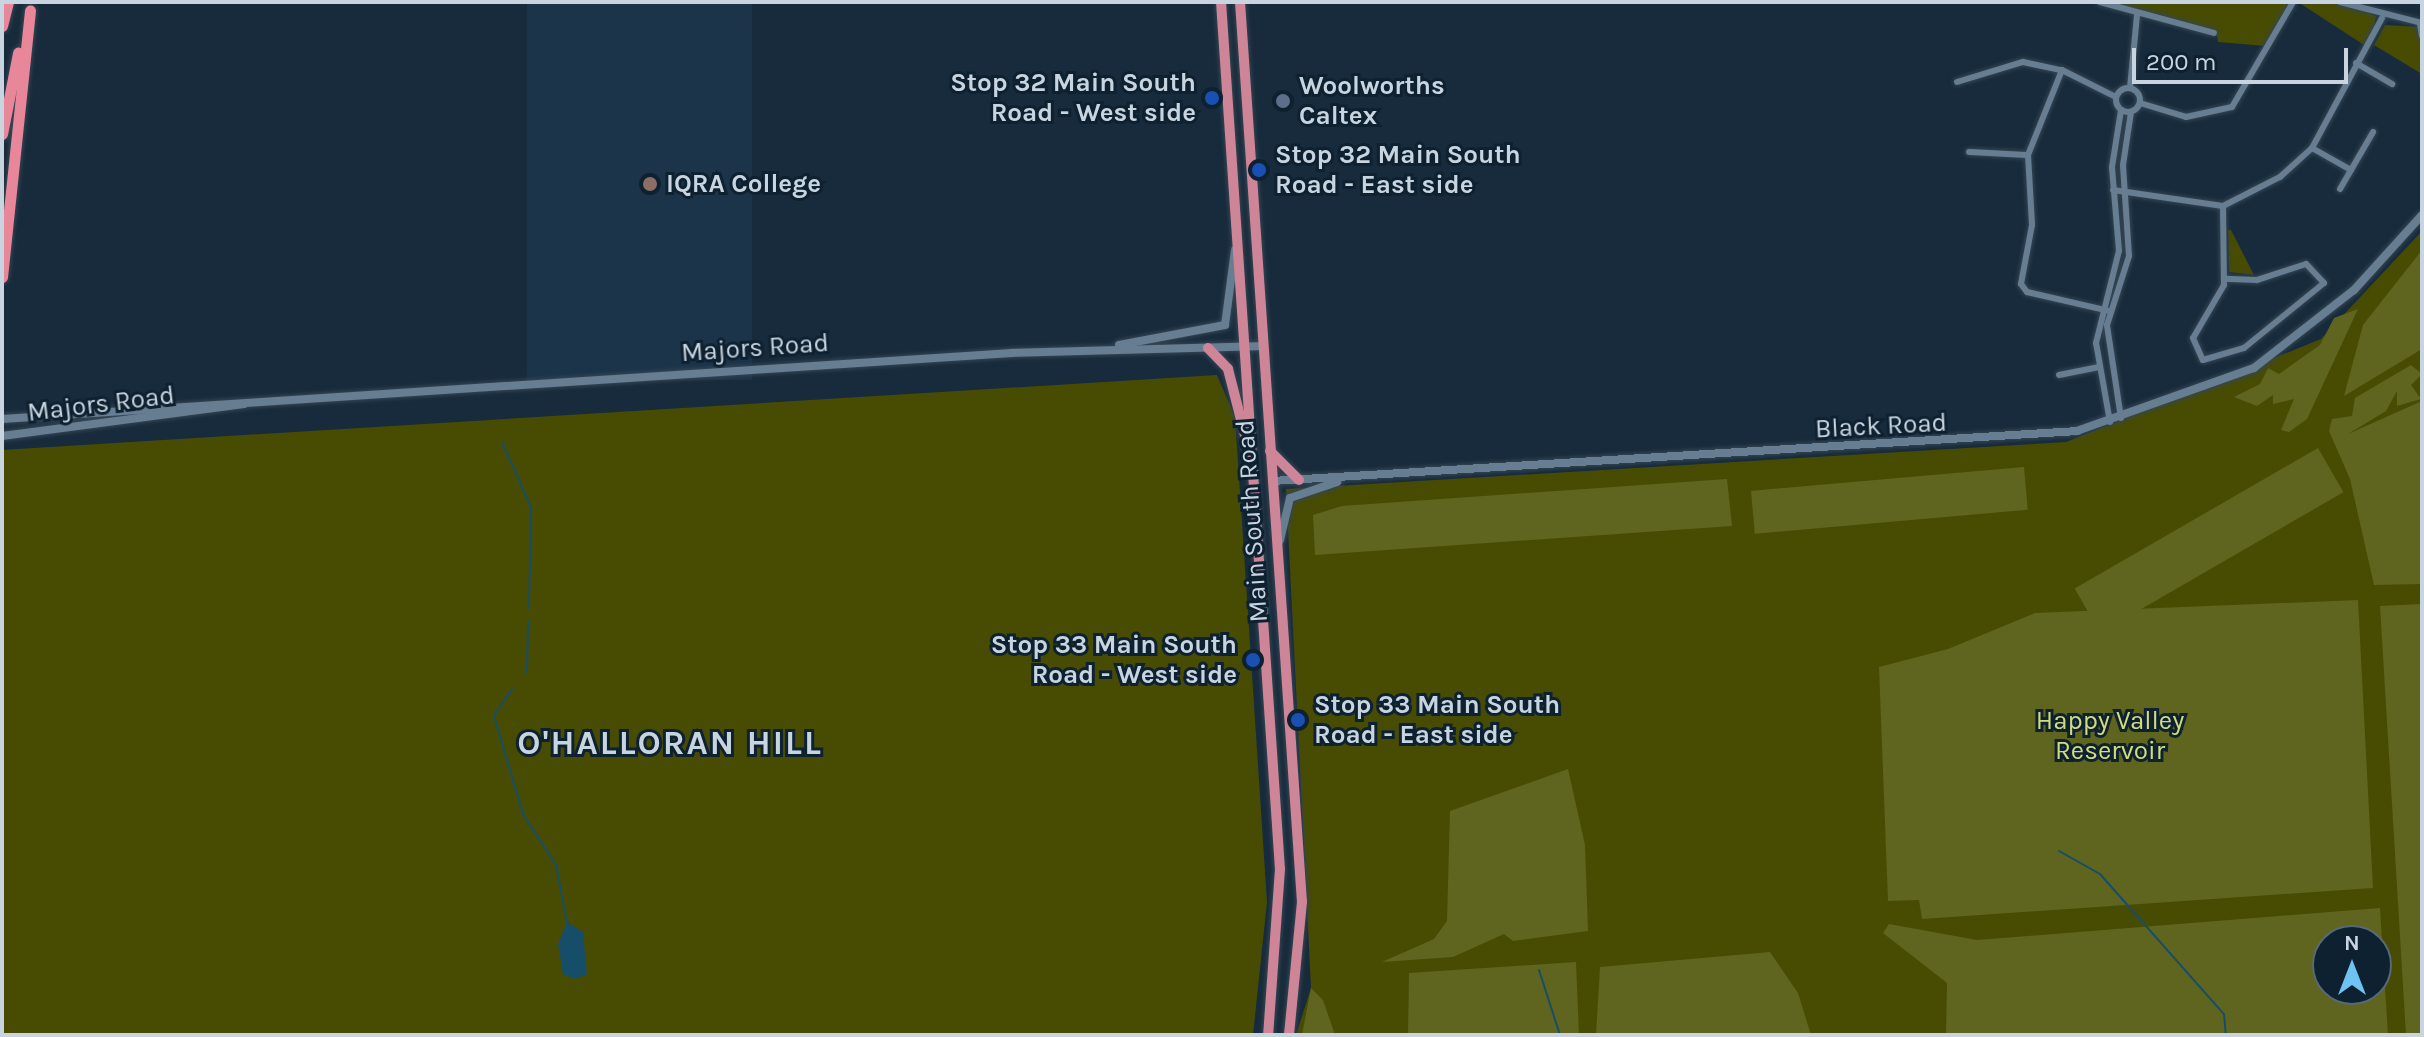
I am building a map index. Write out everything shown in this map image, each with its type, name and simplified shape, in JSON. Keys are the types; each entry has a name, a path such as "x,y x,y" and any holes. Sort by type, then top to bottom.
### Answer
{"highway":[{"path":"2,26 8,2"},
{"name":"Main South Road","path":"1221,2 1281,899 1268,1035"},
{"name":"Main South Road","path":"1240,2 1261,346 1302,902 1297,996 1289,1035"},
{"path":"2,134 31,6"},
{"path":"2,277 31,6"},
{"path":"1208,348 1228,369 1251,456"},
{"path":"1269,449 1299,480"},
{"path":"1253,483 1272,481"},
{"path":"1296,1035 1297,996"}],"main road":[{"name":"Black Road","path":"1272,481 2035,437 2110,422 2254,368 2354,290 2422,215"},
{"path":"1099,350 1225,325 1237,239"},
{"name":"Majors Road","path":"2,419 1099,350 1261,346"},
{"name":"Majors Road","path":"2,436 252,402"},
{"path":"1277,557 1290,498 1349,478"}],"street":[{"path":"2100,2 2137,15 2214,33"},
{"path":"2137,15 2130,88 2140,103 2186,117 2232,107 2293,2"},
{"path":"2344,3 2382,18 2421,23 2422,36"},
{"path":"2113,190 2125,189 2223,206 2280,177 2312,148 2382,18"},
{"path":"1957,82 2023,62 2062,70 2116,97 2121,110 2113,190 2119,251 2100,307 2099,367 2110,422"},
{"path":"2356,63 2392,84"},
{"path":"2062,70 2028,155 2032,225 2023,289 2109,311"},
{"path":"2116,97 2130,88"},
{"path":"2121,419 2107,341 2109,311 2129,256 2125,189 2131,112 2140,103"},
{"path":"2121,110 2131,112"},
{"path":"2340,189 2373,132"},
{"path":"2312,148 2351,170"},
{"path":"1969,152 2028,155"},
{"path":"2223,206 2224,279 2195,330 2208,363 2244,348 2324,283 2306,264 2257,280 2224,279"},
{"path":"2059,375 2099,367"}],"shaded area":[{"name":"IQRA College","path":"527,2 752,2 752,380 527,380"},
{"path":"567,922 583,932 587,974 575,979 563,974 558,944"}],"green space":[{"path":"2100,2 2293,2 2266,46 2218,42 2217,36"},
{"path":"2298,2 2346,2 2376,16 2374,28 2364,45"},
{"path":"2385,25 2420,27 2422,74 2374,45"},
{"path":"2228,230 2231,230 2254,275 2229,272"},
{"name":"Happy Valley Reservoir","path":"2422,231 2422,1035 1296,1035 1311,988 1286,489 2066,442 2321,339"},
{"path":"2422,250 2422,349 2344,396 2363,325"},
{"path":"2358,309 2307,419 2289,432 2281,430 2294,399 2273,404 2273,395 2257,406 2234,397 2260,384 2268,368 2279,374 2320,345 2334,318"},
{"path":"2411,365 2422,374 2411,385 2421,399 2397,406 2397,391 2386,411 2348,434 2422,401 2422,584 2374,585 2350,479 2329,431 2332,419 2352,416 2355,398"},
{"path":"1217,375 1235,417 1267,902 1253,1035 2,1035 2,450"},
{"path":"2318,448 2344,492 2100,633 2075,589"},
{"path":"2024,467 2028,510 1755,534 1751,491"},
{"path":"1727,479 1732,526 1315,555 1313,515 1342,506"},
{"path":"2358,600 2373,888 1922,919 1919,900 1888,901 1879,667 1948,649 2035,613"},
{"path":"2422,604 2422,1035 2406,1035 2380,606"},
{"path":"1568,769 1585,845 1588,931 1513,941 1504,934 1453,957 1382,962 1434,939 1447,921 1450,811"},
{"path":"2380,908 2381,925 2312,925 2312,1005 2386,1005 2388,1035 1946,1035 1947,983 1883,933 1889,924 1977,940"},
{"path":"1770,952 1798,993 1811,1035 1596,1035 1600,967"},
{"path":"1576,962 1579,1035 1408,1035 1409,973"},
{"path":"1311,988 1323,1000 1335,1035 1302,1035"}],"waterway":[{"path":"502,442 531,507 529,608"},
{"path":"527,672 528,621"},
{"path":"512,689 494,716 523,814 556,865 567,922"},
{"path":"2059,851 2100,874 2224,1014 2226,1035"},
{"path":"1539,970 1560,1035"}],"place":[{"name":"Stop 32 Main South Road - West side","path":"1212,98"},
{"name":"Woolworths Caltex","path":"1283,101"},
{"name":"Stop 32 Main South Road - East side","path":"1259,170"},
{"name":"IQRA College","path":"650,184"},
{"name":"Stop 33 Main South Road - West side","path":"1253,660"},
{"name":"Stop 33 Main South Road - East side","path":"1298,720"}],"district":[{"name":"O'HALLORAN HILL","path":"670,744"}]}
